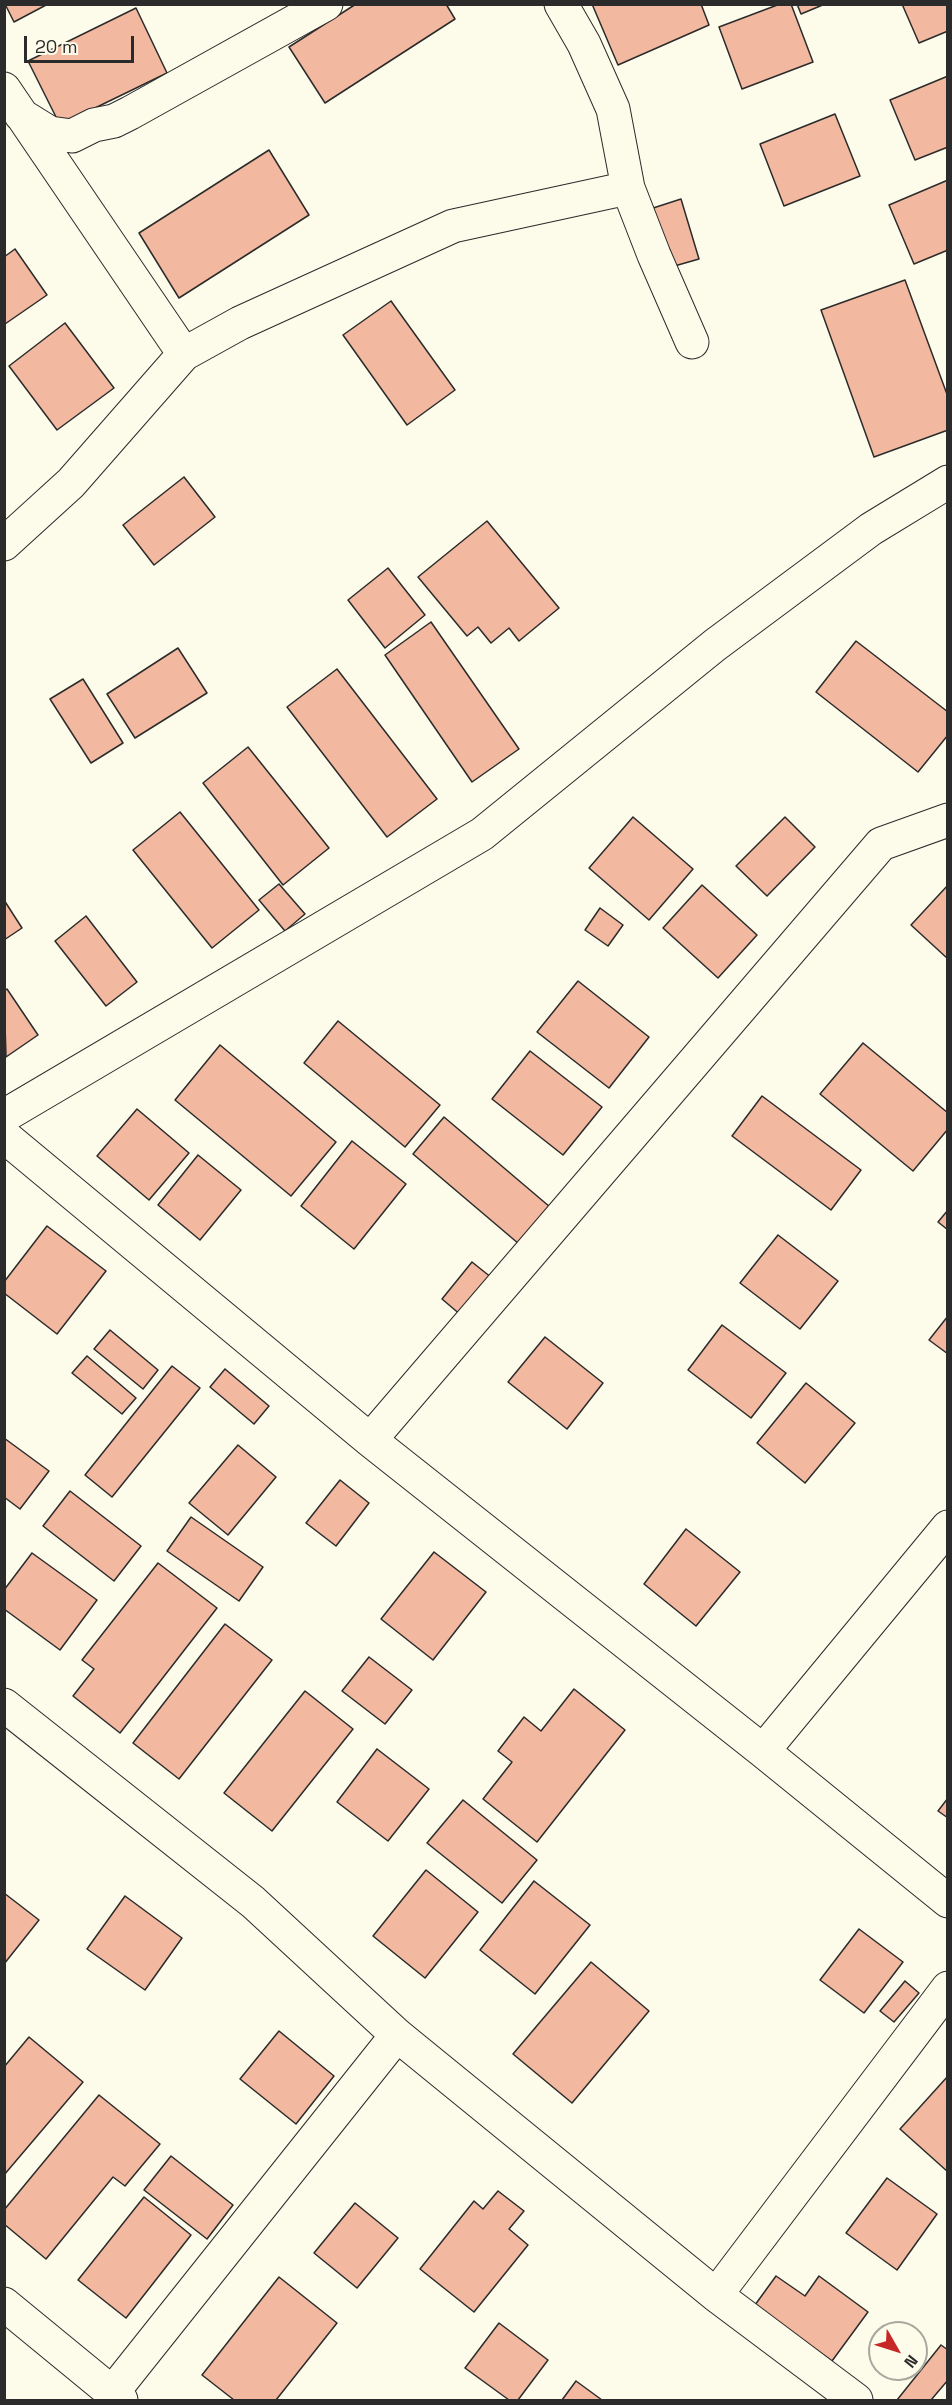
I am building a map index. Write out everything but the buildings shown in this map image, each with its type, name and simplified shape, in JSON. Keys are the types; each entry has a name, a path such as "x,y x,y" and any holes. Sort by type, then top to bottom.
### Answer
{"street":[{"path":"10,110 50,133 72,136 94,125 114,121 130,113 326,4"},
{"path":"561,4 584,44 613,109 628,188 692,342"},
{"path":"10,110 184,354"},
{"path":"4,544 71,483 184,354 240,323 453,226 628,188"},
{"path":"4,1116 482,834 715,645 871,529 948,482"},
{"path":"370,1440 881,844 948,820"},
{"path":"4,1136 370,1440 763,1751 948,1901"},
{"path":"763,1751 948,1527"},
{"path":"4,1705 253,1902 397,2035 716,2295 856,2400"},
{"path":"716,2295 948,1988"},
{"path":"4,2304 117,2397 397,2035"}]}
